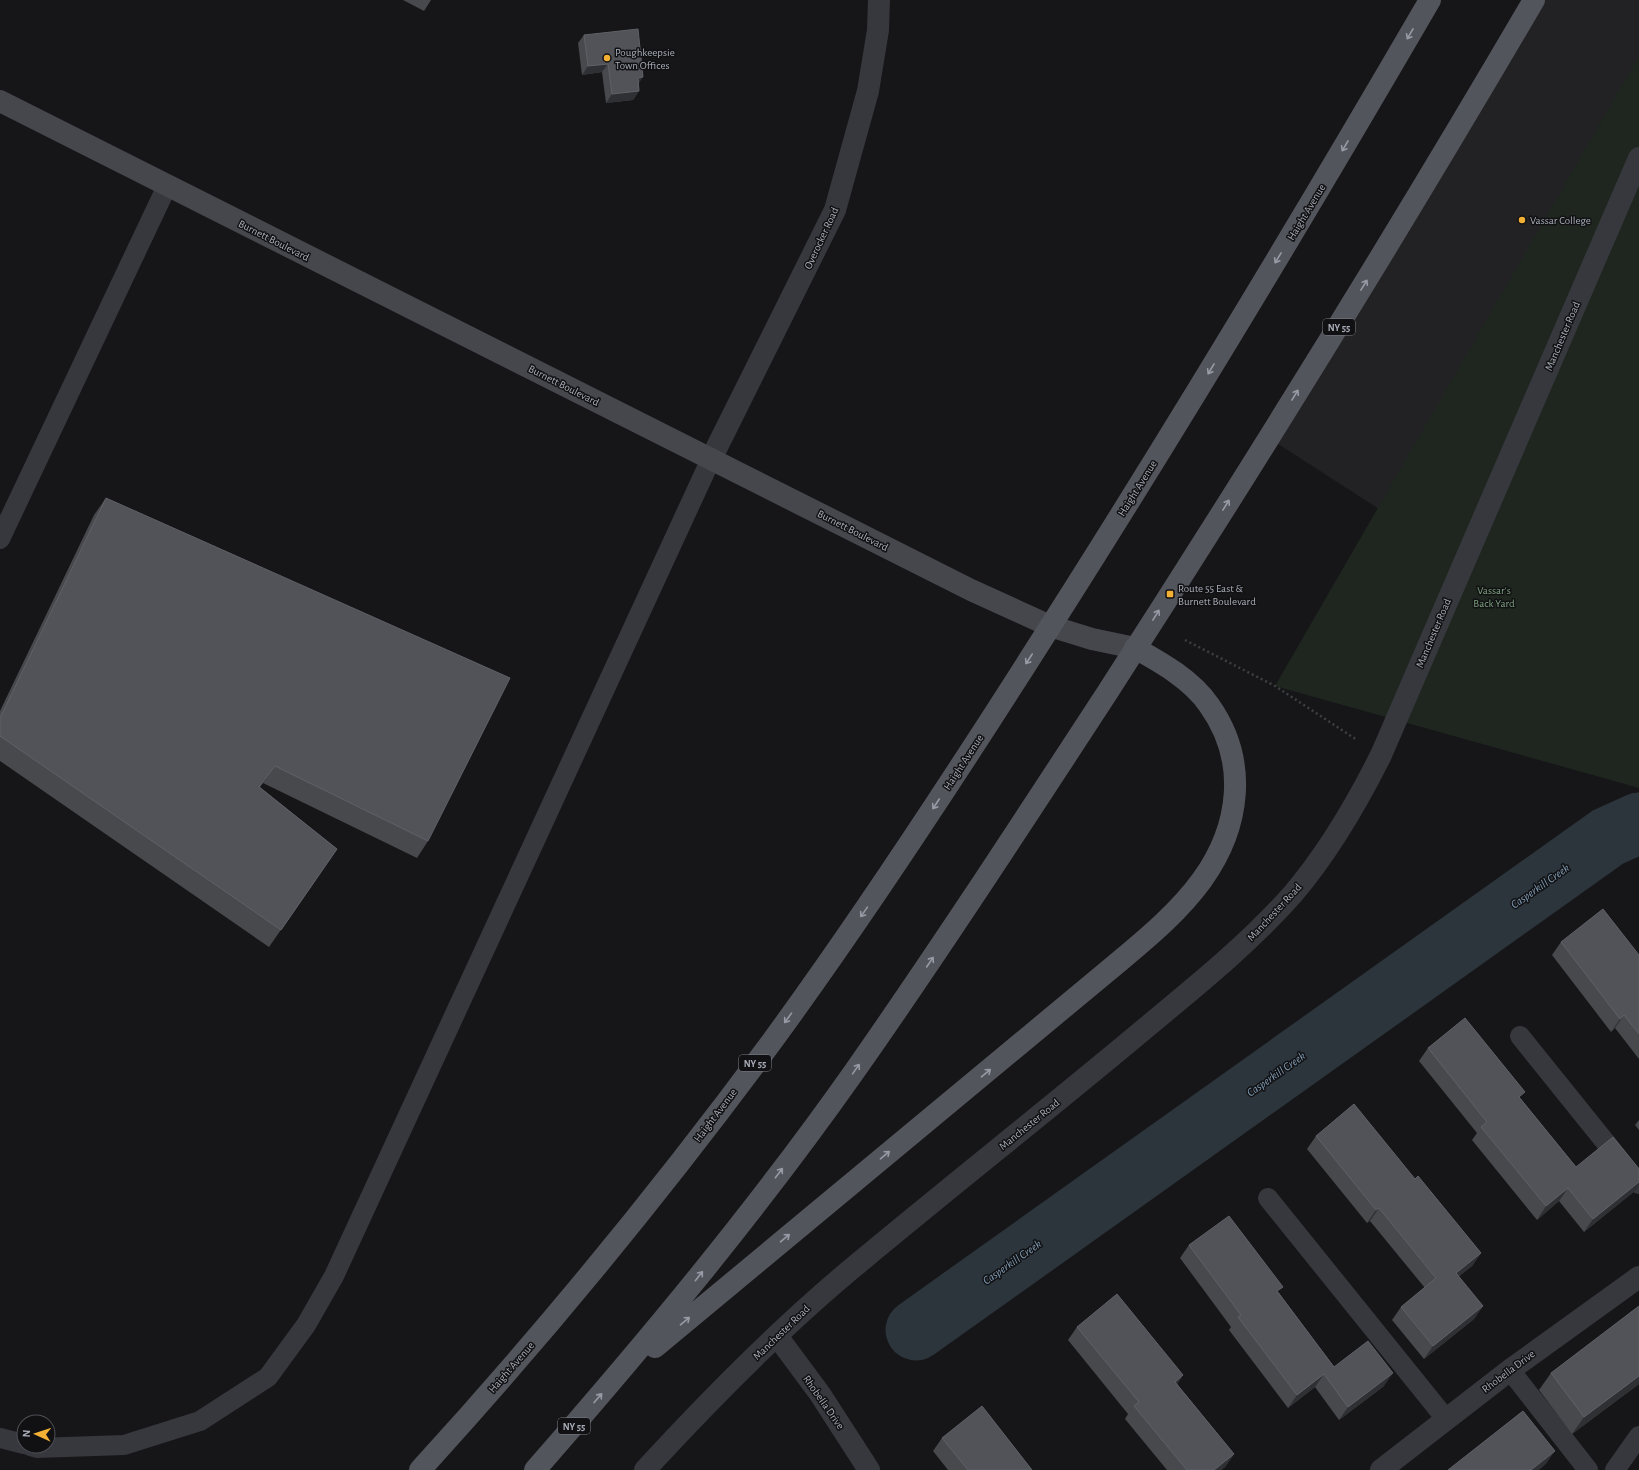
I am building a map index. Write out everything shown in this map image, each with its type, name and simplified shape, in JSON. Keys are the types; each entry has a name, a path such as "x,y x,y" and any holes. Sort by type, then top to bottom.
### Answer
{"main road":[{"name":"Haight Avenue","path":"420,1470 503,1377 620,1238 771,1043 903,854 1050,626 1205,379 1326,178 1430,0"},
{"name":"NY 55","path":"535,1470 612,1382 728,1240 853,1073 960,917 1135,648 1394,237 1534,0"},
{"path":"612,1382 1115,965 1167,919 1202,880 1226,836 1233,812 1235,801 1234,765 1228,743 1220,724 1209,705 1196,690 1159,662 1135,648"}],"street":[{"name":"Overocker Road","path":"711,459 835,210 868,91 878,30 879,0"},
{"name":"Burnett Boulevard","path":"0,101 971,590 1050,626 1092,639 1135,648"},
{"name":"Manchester Road","path":"645,1470 692,1419 777,1336 859,1262 1207,976 1265,923 1293,894 1317,863 1360,796 1381,755 1639,158"},
{"name":"Rhobella Drive","path":"1381,1470 1510,1370 1639,1277"},
{"name":"Rhobella Drive","path":"777,1336 828,1406 869,1470"}],"lane":[{"path":"0,539 167,186"},
{"path":"56,1447 124,1445 200,1421 268,1377 306,1325 334,1276 711,459"},
{"path":"1520,1036 1639,1184"},
{"path":"1268,1198 1446,1419"},
{"path":"1510,1370 1588,1470"},
{"path":"1615,1470 1639,1436"},
{"path":"0,1438 16,1442"}],"path":[{"path":"1185,640 1275,686 1361,742"}],"shaded area":[{"name":"Vassar College","path":"1540,0 1639,0 1639,670 1486,578 1272,440"}],"green space":[{"name":"Vassar's Back Yard","path":"1639,56 1639,788 1275,686"}],"building":[{"name":"Poughkeepsie Town Offices","path":"638,29 643,77 638,78 639,91 612,94 608,64 588,66 584,35"},
{"path":"106,498 510,678 428,841 275,766 259,787 337,849 281,930 0,736 0,718"},
{"path":"1603,909 1639,955 1639,1034 1624,1015 1620,1019 1561,942"},
{"path":"1465,1018 1525,1092 1519,1097 1576,1167 1613,1137 1639,1169 1639,1182 1593,1219 1568,1188 1546,1206 1481,1127 1487,1122 1428,1048"},
{"path":"1354,1104 1415,1179 1418,1176 1481,1253 1456,1273 1483,1306 1433,1346 1401,1307 1436,1278 1379,1208 1376,1210 1316,1136"},
{"path":"1229,1216 1283,1287 1277,1291 1334,1367 1368,1341 1393,1373 1348,1407 1324,1374 1297,1395 1238,1317 1241,1315 1189,1245"},
{"path":"1117,1294 1183,1375 1175,1382 1234,1454 1214,1470 1187,1470 1134,1406 1139,1402 1077,1327"},
{"path":"1639,1306 1639,1376 1584,1417 1551,1373"},
{"path":"982,1406 1032,1470 968,1470 942,1438"},
{"path":"1523,1411 1555,1451 1531,1470 1448,1470"}],"waterway":[{"name":"Casperkill Creek","path":"916,1330 1608,837 1639,823"}],"place":[{"name":"Poughkeepsie Town Offices","path":"607,58"},
{"name":"Vassar College","path":"1522,220"},
{"name":"Route 55 East & Burnett Boulevard","path":"1170,594"}]}
